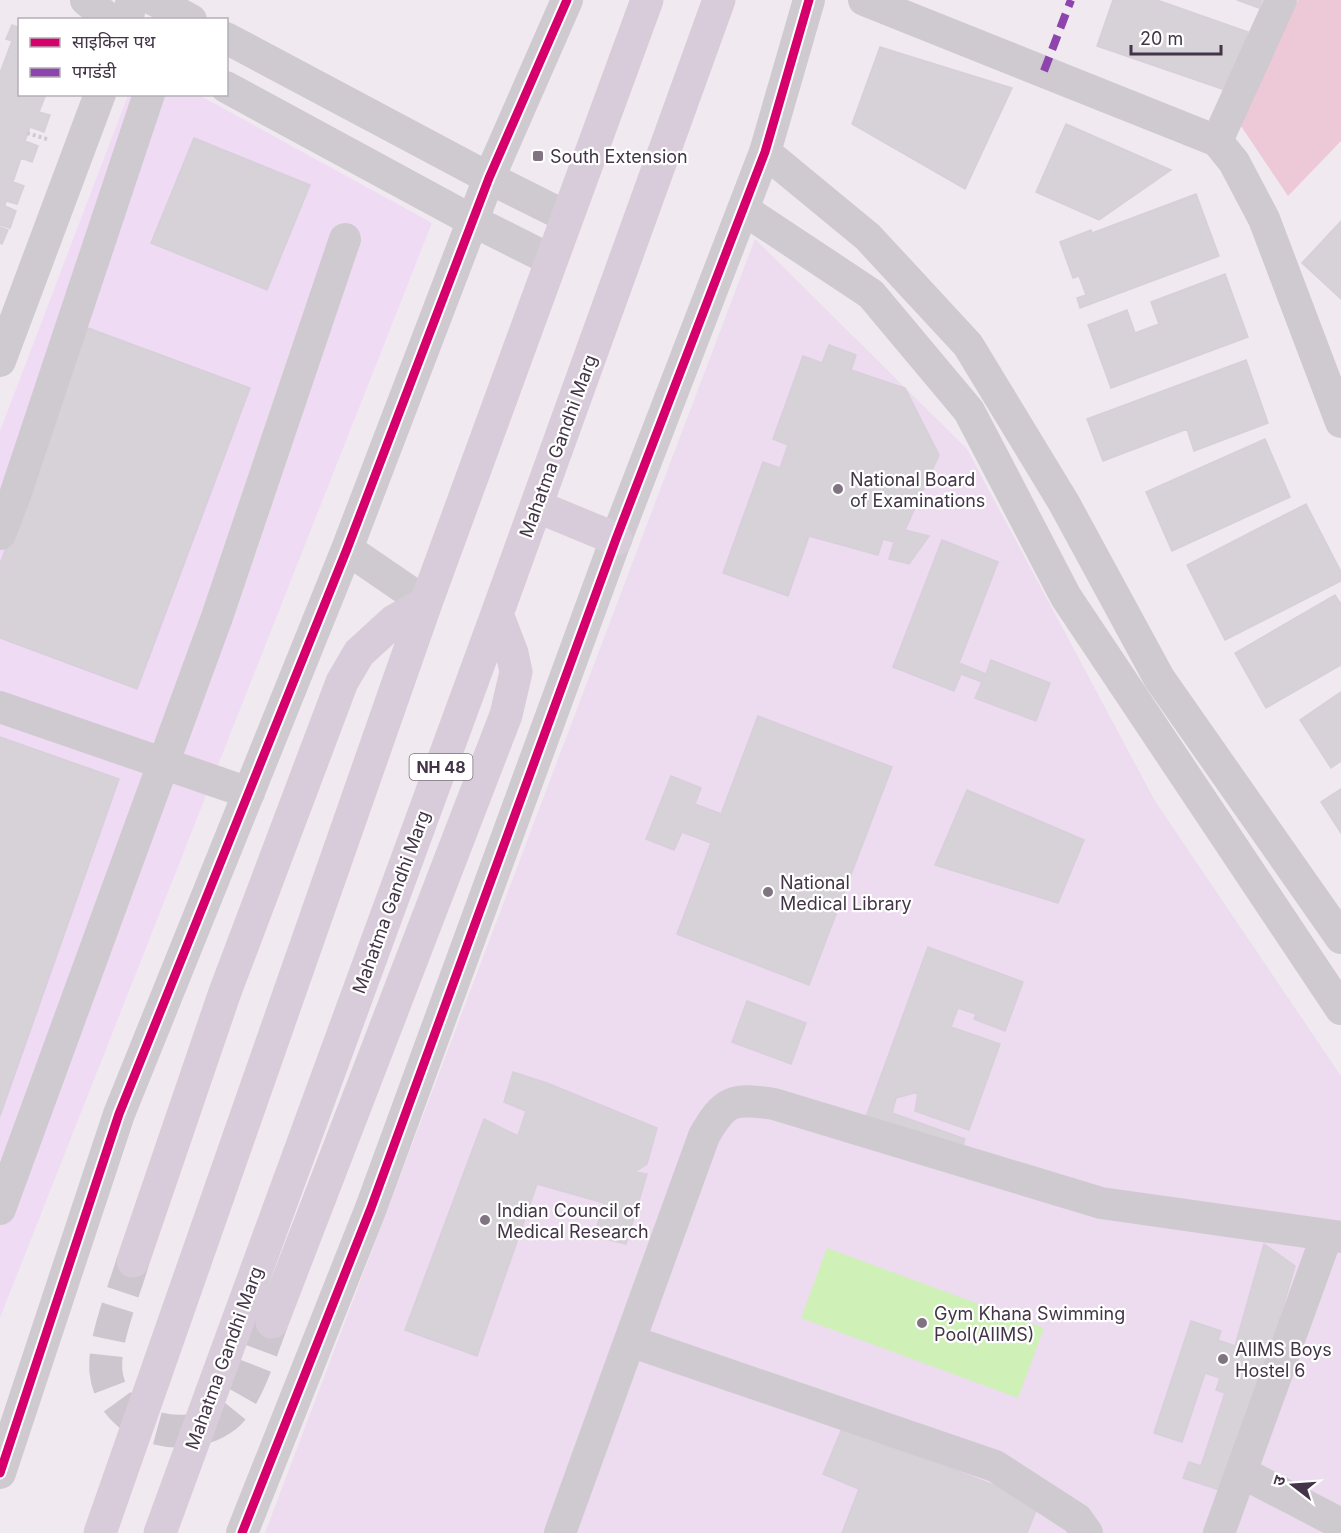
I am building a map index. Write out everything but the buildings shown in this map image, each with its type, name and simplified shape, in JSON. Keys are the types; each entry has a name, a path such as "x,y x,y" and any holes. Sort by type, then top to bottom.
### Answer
{"main road":[{"path":"100,1533 426,603 647,0"},
{"name":"Mahatma Gandhi Marg","path":"160,1533 719,0"},
{"path":"536,506 616,539"},
{"path":"133,1261 225,992 342,682 359,653 394,621 426,603"},
{"path":"272,1322 506,715 516,672 512,653 497,614"}],"street":[{"path":"86,0 108,18"},
{"path":"128,18 132,0"},
{"path":"154,0 187,18"},
{"path":"0,1473 119,1114 347,549 489,178 567,0"},
{"path":"242,1533 371,1208 616,539 765,152 809,0"},
{"path":"864,0 1216,141 1234,162 1264,219 1341,423"},
{"path":"1216,141 1281,0"},
{"path":"228,40 567,217"},
{"path":"228,88 551,261"},
{"path":"0,361 99,96"},
{"path":"0,534 148,96"},
{"path":"765,152 868,237 968,345 1064,503 1159,678 1341,939"},
{"path":"743,209 871,294 969,411 1066,597 1341,1009"},
{"path":"0,1209 217,618 345,239"},
{"path":"347,549 426,603"},
{"path":"0,707 249,793"},
{"path":"560,1533 704,1136 716,1114 730,1103 750,1101 774,1104 1101,1203 1334,1236 1219,1533"},
{"path":"630,1341 995,1466 1077,1519 1087,1533"},
{"path":"1241,1472 1341,1524"}],"shaded area":[{"path":"1298,0 1341,0 1341,141 1288,196 1239,123"},
{"path":"128,96 201,96 432,223 0,1318 0,431"},
{"path":"755,239 967,449 1155,801 1341,1076 1341,1533 265,1533"},
{"name":"Gym Khana Swimming Pool(AIIMS)","path":"827,1248 1044,1328 1018,1398 801,1318"}],"tunnel":[{"path":"133,1261 111,1331 106,1372 111,1391 122,1407 136,1419 153,1427 172,1431 191,1430 209,1426 226,1416 241,1398 272,1322"}],"marked path":[{"path":"1044,71 1071,0"}],"cycle path":[{"path":"0,1473 119,1114 347,549 489,178 567,0"},
{"path":"242,1533 371,1208 616,539 765,152 809,0"}],"place":[{"name":"South Extension","path":"538,156"},
{"name":"National Board of Examinations","path":"838,489"},
{"name":"National Medical Library","path":"768,892"},
{"name":"Indian Council of Medical Research","path":"485,1220"},
{"name":"Gym Khana Swimming Pool(AIIMS)","path":"922,1323"},
{"name":"AIIMS Boys Hostel 6","path":"1223,1359"}]}
